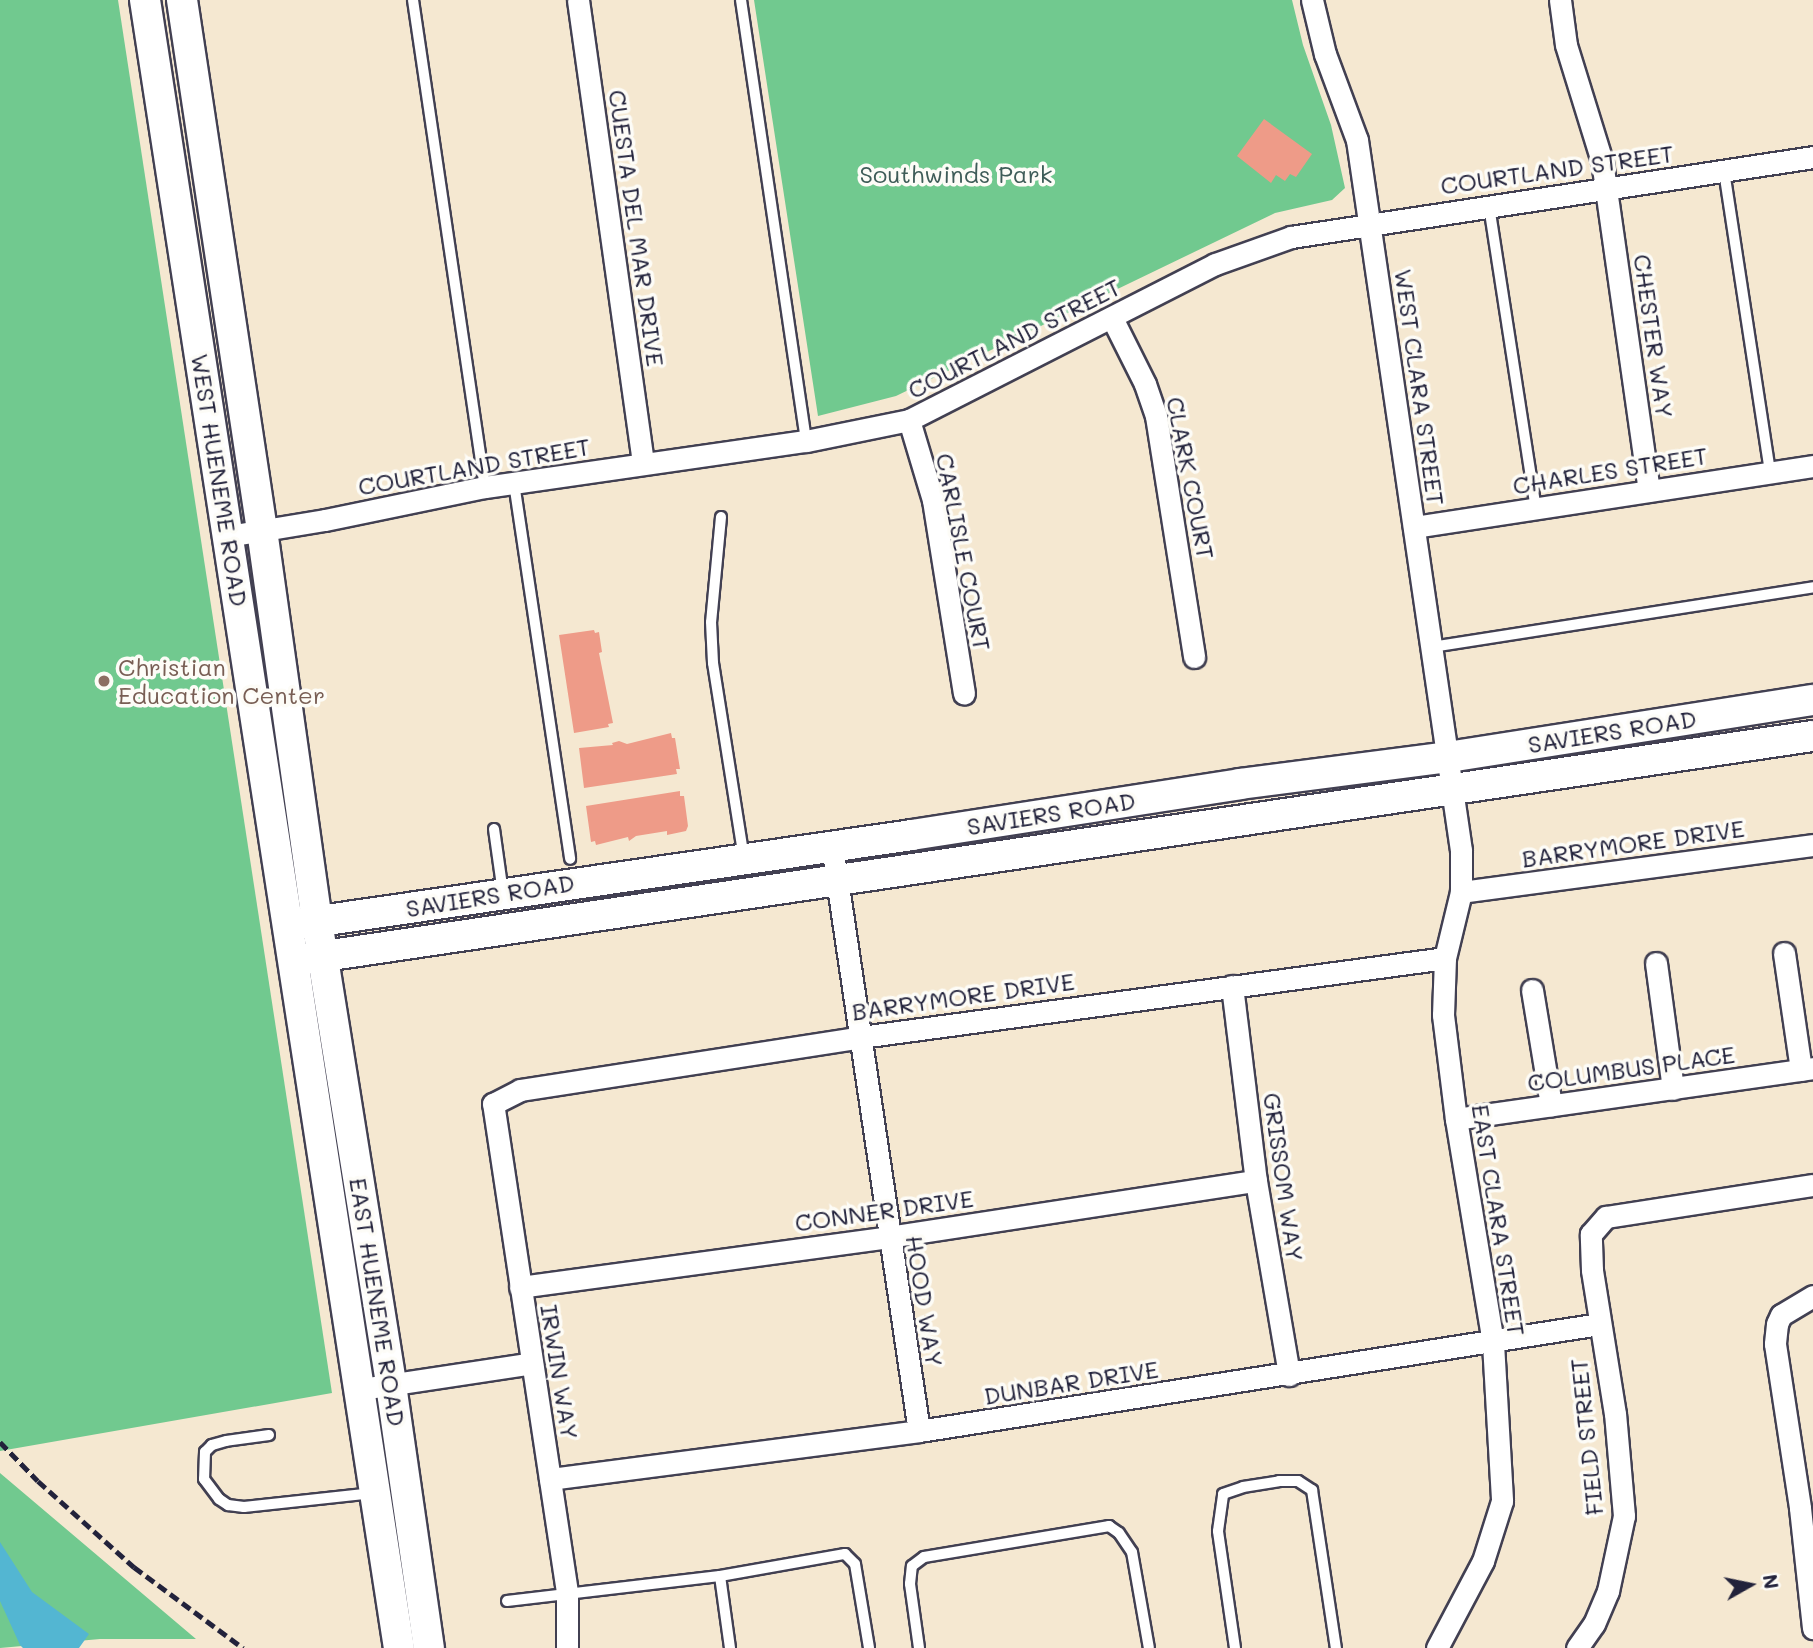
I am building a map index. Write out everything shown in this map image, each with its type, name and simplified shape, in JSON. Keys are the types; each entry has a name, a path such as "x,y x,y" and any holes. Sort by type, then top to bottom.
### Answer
{"main road":[{"name":"WEST HUENEME ROAD","path":"145,0 228,536 303,923 324,957"},
{"name":"WEST HUENEME ROAD","path":"182,0 262,530 303,923 293,961"},
{"name":"SAVIERS ROAD","path":"303,923 1240,784 1448,757 1813,700"},
{"name":"SAVIERS ROAD","path":"293,961 1224,824 1452,787 1813,736"},
{"name":"EAST HUENEME ROAD","path":"324,957 429,1648"},
{"name":"EAST HUENEME ROAD","path":"293,961 399,1648"},
{"path":"392,1596 406,1621 412,1648"}],"street":[{"name":"CUESTA DEL MAR DRIVE","path":"578,0 643,463"},
{"name":"WEST CLARA STREET","path":"1312,0 1325,54 1357,140 1452,787"},
{"name":"CHESTER WAY","path":"1560,0 1566,45 1596,133 1606,188 1649,491"},
{"name":"COURTLAND STREET","path":"228,536 485,487 806,441 909,420 1254,248 1291,237 1813,157"},
{"name":"CLARK COURT","path":"1112,318 1145,384 1156,416 1194,657"},
{"name":"CARLISLE COURT","path":"909,420 933,500 964,694"},
{"name":"CHARLES STREET","path":"1414,527 1813,466"},
{"name":"EAST CLARA STREET","path":"1437,1648 1483,1561 1502,1501 1493,1343 1456,1119 1443,1015 1445,958 1461,892 1461,850 1452,787"},
{"name":"BARRYMORE DRIVE","path":"1461,892 1813,845"},
{"name":"HOOD WAY","path":"832,846 888,1237 919,1431"},
{"path":"1784,953 1807,1069"},
{"name":"BARRYMORE DRIVE","path":"493,1104 520,1090 861,1037 1445,958"},
{"path":"1656,963 1673,1089"},
{"name":"GRISSOM WAY","path":"1232,986 1256,1181 1289,1375"},
{"path":"1532,990 1551,1105"},
{"name":"COLUMBUS PLACE","path":"1456,1119 1807,1069"},
{"name":"IRWIN WAY","path":"493,1104 566,1592 567,1648"},
{"name":"CONNER DRIVE","path":"520,1287 888,1237 1256,1181"},
{"name":"FIELD STREET","path":"1577,1648 1594,1624 1608,1591 1624,1516 1615,1414 1599,1324 1591,1234 1606,1216 1813,1185"},
{"path":"1813,1296 1791,1307 1777,1324 1774,1344 1800,1508 1813,1628"},
{"name":"DUNBAR DRIVE","path":"550,1479 919,1431 1493,1343 1599,1324"},
{"path":"361,1389 532,1363"}],"lane":[{"path":"413,0 485,487"},
{"path":"741,0 806,441"},
{"path":"1724,171 1770,473"},
{"path":"1489,206 1536,508"},
{"path":"514,483 570,859"},
{"path":"721,517 711,622 713,663 744,858"},
{"path":"1432,647 1813,587"},
{"path":"494,830 503,893"},
{"path":"269,1434 226,1441 212,1445 205,1452 204,1479 219,1499 228,1505 244,1507 376,1492"},
{"path":"1235,1648 1218,1531 1223,1494 1279,1481 1298,1481 1312,1490 1336,1648"},
{"path":"919,1648 909,1584 912,1566 924,1557 1109,1527 1119,1533 1132,1552 1149,1648"},
{"path":"507,1601 720,1576 845,1554 855,1564 869,1648"},
{"path":"720,1576 730,1648"}],"green space":[{"path":"0,0 118,0 332,1393 0,1451"},
{"name":"Southwinds Park","path":"754,0 1292,0 1303,45 1331,125 1345,188 1332,200 1275,213 896,396 818,416"},
{"path":"0,1473 196,1639 100,1639 0,1648"}],"water":[{"path":"0,1542 32,1592 89,1634 79,1648 23,1648 20,1645 0,1601"}],"building":[{"path":"1264,119 1312,154 1296,177 1290,174 1285,181 1276,175 1271,183 1237,156"},
{"path":"594,630 595,633 599,632 602,652 599,653 613,723 608,724 609,727 574,733 559,635"},
{"path":"671,733 672,738 675,738 680,769 676,769 677,774 584,788 579,748 613,745 612,743 619,741 627,744"},
{"path":"680,791 680,796 684,796 688,826 686,831 636,836 629,841 628,837 596,845 595,841 591,842 586,806"}],"railway":[{"path":"0,1442 38,1481 134,1567 243,1648"}],"place":[{"name":"Christian Education Center","path":"104,681"}]}
